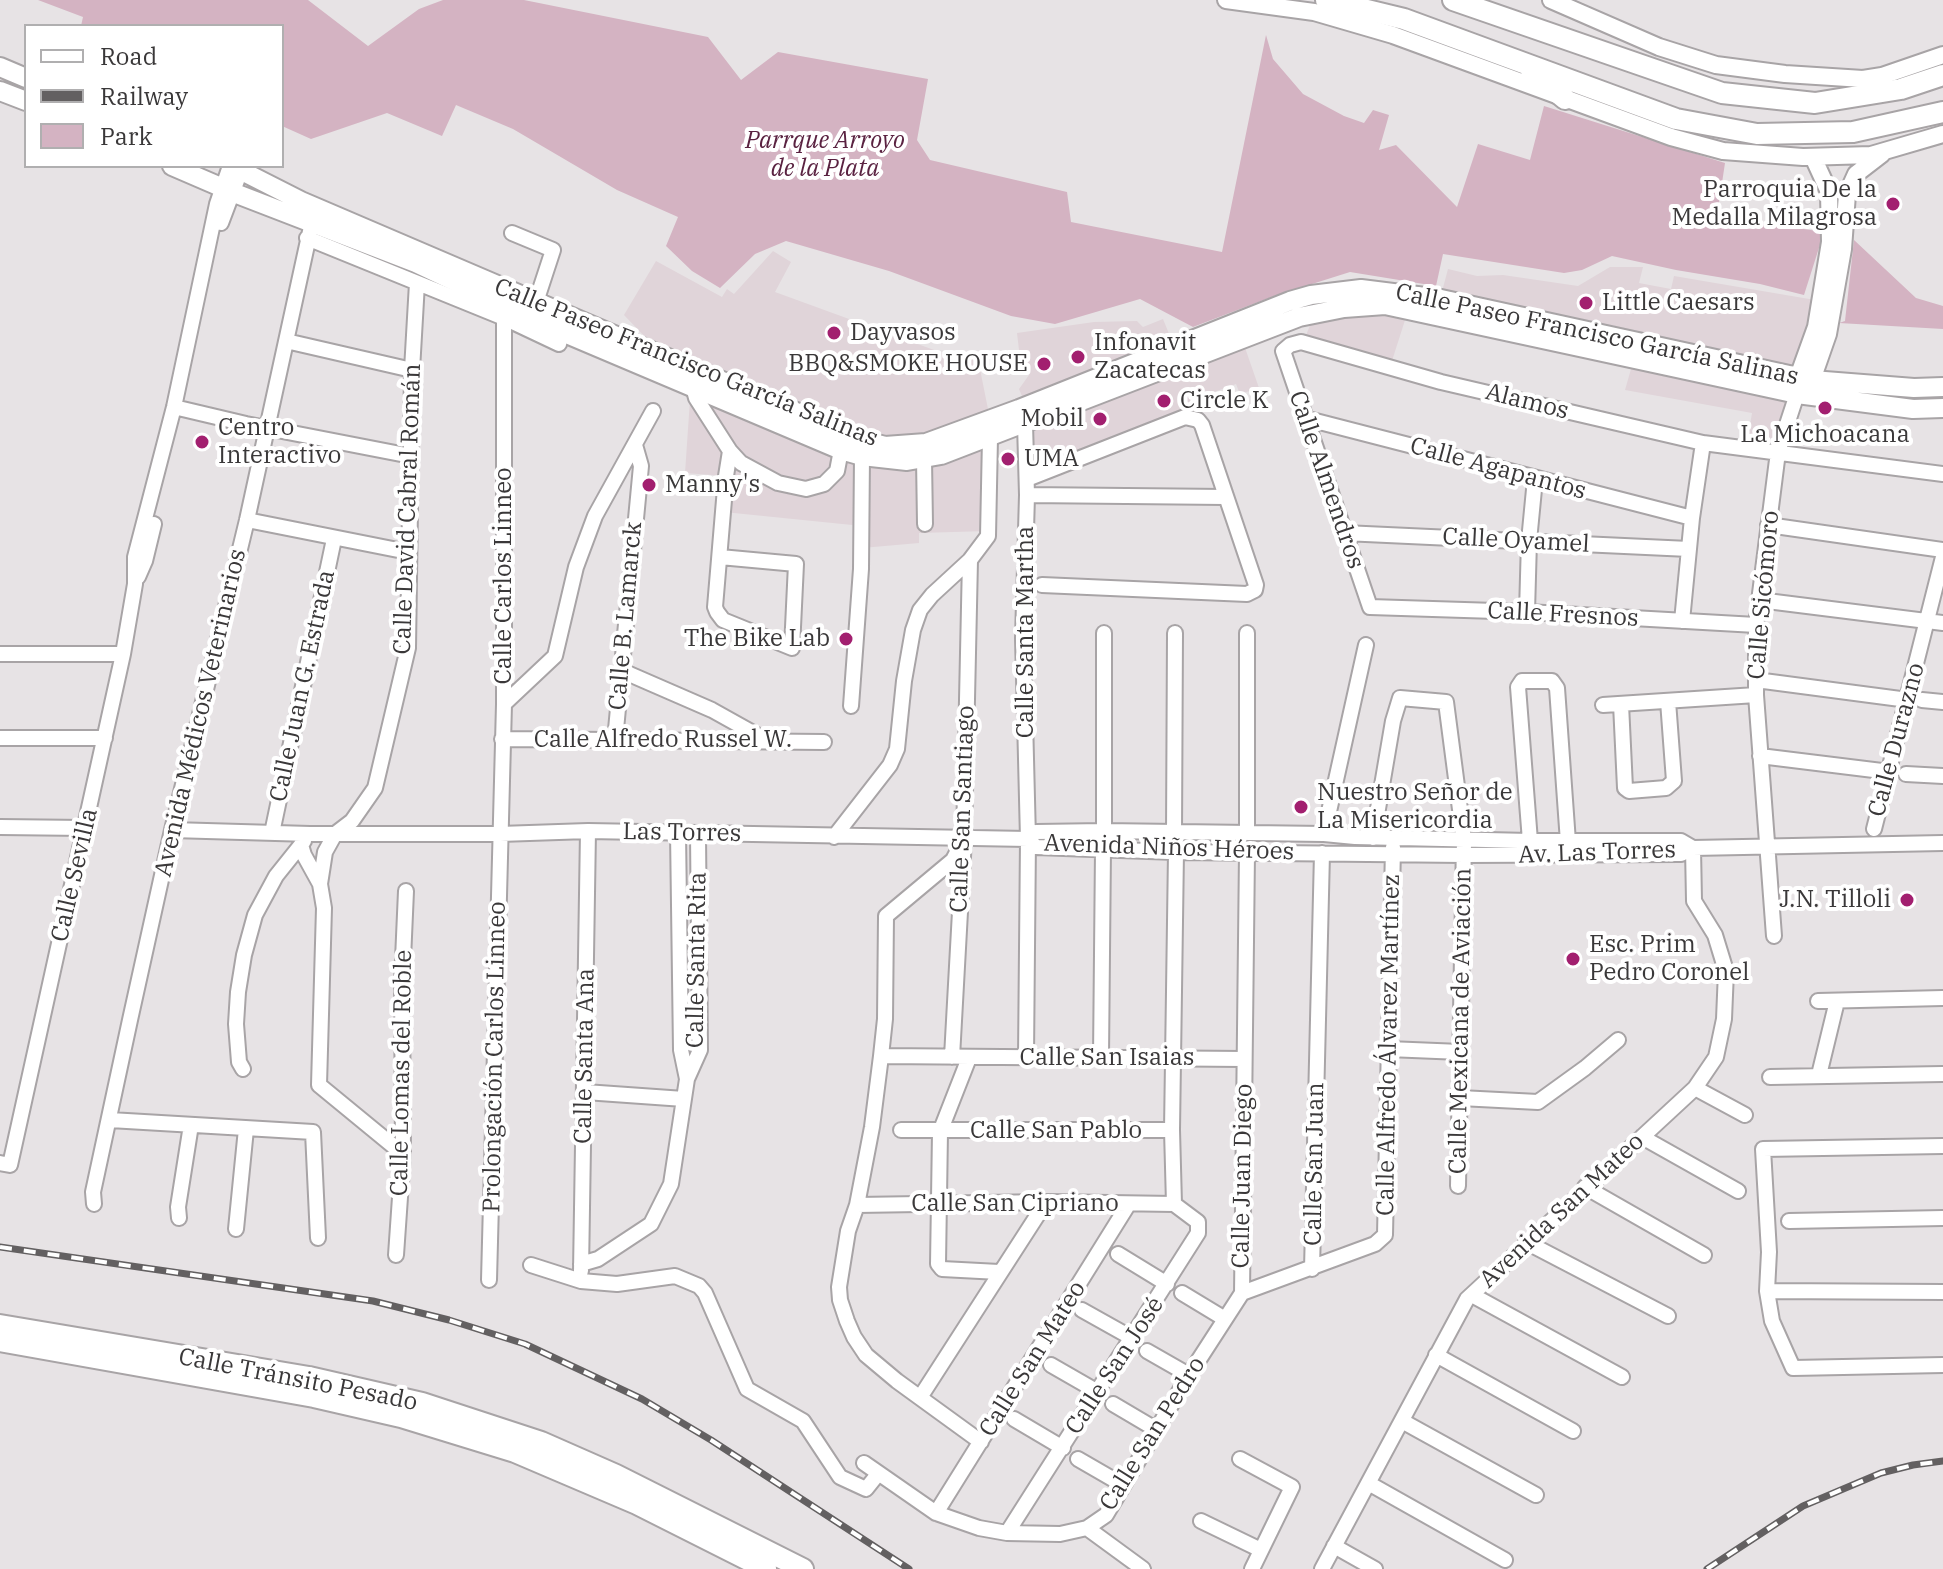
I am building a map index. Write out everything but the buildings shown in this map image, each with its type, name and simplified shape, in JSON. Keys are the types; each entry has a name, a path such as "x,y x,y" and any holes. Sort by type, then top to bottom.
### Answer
{"main road":[{"path":"1326,0 1404,19 1676,119 1757,134 1853,132 1943,112"},
{"path":"1453,0 1722,93 1815,103 1901,89 1943,75"},
{"path":"1516,58 1565,99"},
{"path":"0,67 24,77"},
{"path":"0,91 24,100"},
{"path":"177,168 416,263 562,332 693,378 841,450 862,456 907,461 924,459 990,438 1022,417"},
{"name":"Calle Paseo Francisco García Salinas","path":"236,168 311,222 536,302 693,378 885,446 926,443 1022,417 1290,301 1311,295 1361,289 1441,299 1913,409 1943,408"},
{"name":"Calle Paseo Francisco García Salinas","path":"1100,385 1284,323 1344,308 1385,305 1802,384 1943,387"},
{"name":"Calle Tránsito Pesado","path":"0,1325 309,1377 422,1403 541,1442 616,1475 803,1569"},
{"name":"Calle Tránsito Pesado","path":"0,1341 314,1397 401,1417 515,1452 637,1504 766,1569"}],"street":[{"path":"1226,0 1328,16 1393,35 1671,137 1723,151 1813,157 1884,152 1943,134"},
{"path":"1551,0 1582,7 1687,57 1716,65 1785,74 1863,79 1882,76 1943,55"},
{"path":"1828,300 1843,249 1847,194 1856,174 1884,152"},
{"path":"1802,384 1825,348 1828,300 1829,192 1813,157"},
{"name":"Calle Sevilla","path":"5,1164 85,828 135,584 145,561 177,408 190,324 235,168"},
{"path":"311,222 398,275 559,344 562,332"},
{"name":"Avenida Médicos Veterinarios","path":"94,1204 93,1192 172,830 247,520 311,222"},
{"path":"512,233 553,250 536,302"},
{"name":"Calle David Cabral Román","path":"335,834 352,821 375,788 408,648 412,370 417,283"},
{"name":"Calle Carlos Linneo","path":"500,834 504,704 504,318"},
{"path":"286,341 412,370"},
{"name":"Alamos","path":"1283,351 1301,342 1441,382 1703,443 1943,474"},
{"name":"Calle Almendros","path":"1283,351 1370,607"},
{"path":"693,378 696,398 730,451 753,471 778,483 806,489 824,484 837,471 841,450"},
{"name":"Calle Sicómoro","path":"1774,936 1756,688 1756,625 1778,452 1802,384"},
{"path":"177,408 411,456"},
{"path":"504,704 555,656 576,567 595,516 653,411"},
{"name":"Calle Santa Martha","path":"1022,417 1027,479 1023,638 1028,839 1026,1057"},
{"path":"1027,479 1185,417 1198,420 1256,585 1247,594 1042,585"},
{"name":"Calle Agapantos","path":"1304,418 1692,518"},
{"path":"834,837 890,765 897,749 904,681 913,630 920,610 970,560 988,536 990,438"},
{"path":"1682,621 1703,443"},
{"name":"Calle B. Lamarck","path":"615,740 641,466 635,445"},
{"path":"720,557 796,564 792,648 723,620 717,612 720,557 730,451"},
{"path":"851,706 861,569 862,456"},
{"path":"924,459 925,524"},
{"path":"1527,612 1535,479"},
{"path":"1027,495 1225,497"},
{"path":"247,520 408,552"},
{"path":"1768,525 1943,550"},
{"name":"Calle Oyamel","path":"1344,533 1689,549"},
{"name":"Calle Juan G. Estrada","path":"272,833 334,539"},
{"name":"Calle Durazno","path":"1874,829 1915,700 1935,623 1943,557"},
{"name":"Calle San Santiago","path":"952,1057 964,839 970,560"},
{"path":"1759,600 1935,623"},
{"name":"Calle Fresnos","path":"1370,607 1756,625"},
{"path":"1104,633 1104,831"},
{"path":"1174,833 1175,633"},
{"path":"1247,633 1247,833"},
{"path":"1324,834 1366,645"},
{"path":"0,654 123,654"},
{"path":"620,670 712,710 767,740"},
{"path":"1530,841 1518,687 1522,681 1552,681 1557,688 1568,842"},
{"path":"1603,705 1668,701 1756,688 1943,702"},
{"name":"Calle Mexicana de Aviación","path":"1373,838 1393,721 1400,698 1446,702 1464,848 1458,1186"},
{"path":"1621,704 1625,788 1629,791 1666,788 1674,781 1668,701"},
{"path":"0,738 105,738"},
{"name":"Calle Alfredo Russel W.","path":"502,739 824,742"},
{"path":"1760,756 1890,772"},
{"path":"1906,774 1943,776"},
{"path":"0,827 85,828"},
{"name":"Las Torres","path":"172,830 272,833 305,839 335,834 588,831 1028,839"},
{"name":"Calle Santa Ana","path":"581,1281 588,831"},
{"name":"Avenida Niños Héroes","path":"1322,853 1036,847 1028,839 1036,832 1324,834"},
{"name":"Calle Santa Rita","path":"678,833 681,1050 687,1079"},
{"path":"1208,852 1209,833"},
{"path":"320,884 325,852 335,834"},
{"name":"Prolongación Carlos Linneo","path":"489,1280 500,834"},
{"name":"Calle Santa Rita","path":"687,1079 700,1050 698,834"},
{"path":"1282,834 1282,853"},
{"name":"Av. Las Torres","path":"1324,834 1464,848 1681,854 1693,848"},
{"path":"305,839 320,884 324,908 319,1085 403,1154"},
{"path":"243,1069 239,1062 236,1024 244,955 255,915 276,876 305,839"},
{"path":"964,839 953,860 886,916 885,1019 881,1056 872,1127 840,1273 840,1300 854,1337 866,1355 981,1442"},
{"name":"Calle Alfredo Álvarez Martínez","path":"1312,1269 1375,1244 1385,1235 1393,839"},
{"name":"Av. Las Torres","path":"1322,853 1392,855 1530,841 1681,841 1693,848"},
{"path":"1693,848 1943,843"},
{"name":"Avenida San Mateo","path":"1322,1569 1467,1299 1695,1088 1716,1057 1724,1019 1726,971 1715,935 1694,901 1693,848"},
{"path":"1101,1057 1103,849"},
{"path":"1174,1204 1172,1058 1176,852"},
{"name":"Calle Juan Diego","path":"1242,1293 1247,853"},
{"name":"Calle San Juan","path":"1312,1269 1322,853"},
{"name":"Calle Lomas del Roble","path":"396,1255 403,1154 402,982 406,891"},
{"path":"1818,1001 1943,998"},
{"path":"1819,1075 1837,1001"},
{"path":"1460,1098 1538,1102 1618,1040"},
{"path":"1388,1049 1461,1052"},
{"name":"Calle San Isaias","path":"881,1056 1244,1059"},
{"path":"969,1058 940,1132 938,1264 942,1269 999,1272"},
{"path":"1770,1077 1943,1074"},
{"path":"581,1264 598,1259 651,1224 656,1217 671,1184 687,1079"},
{"path":"1695,1088 1745,1115"},
{"path":"585,1092 684,1099"},
{"path":"110,1120 313,1132 318,1238"},
{"path":"179,1218 191,1125"},
{"path":"236,1229 246,1129"},
{"name":"Calle San Pablo","path":"901,1130 1172,1130"},
{"path":"1642,1137 1738,1191"},
{"path":"1943,1146 1763,1149 1769,1252 1767,1291 1772,1321 1793,1368 1943,1365"},
{"path":"1585,1187 1704,1255"},
{"path":"921,1396 1046,1202"},
{"name":"Calle San Cipriano","path":"857,1205 1046,1202 1174,1204"},
{"name":"Calle San José","path":"1007,1533 1198,1233 1198,1222 1174,1204"},
{"name":"Calle San Mateo","path":"936,1513 1128,1205"},
{"path":"1789,1221 1943,1218"},
{"path":"1526,1242 1668,1316"},
{"path":"1118,1254 1167,1284"},
{"path":"531,1265 581,1281 617,1284 675,1276 699,1286 705,1293 747,1389 803,1421 840,1477 866,1489 878,1474"},
{"path":"1242,1293 1312,1269"},
{"path":"1767,1291 1943,1292"},
{"path":"1182,1293 1225,1319"},
{"name":"Calle San Pedro","path":"864,1463 936,1513 979,1528 1007,1533 1060,1534 1087,1528 1106,1515 1242,1293"},
{"path":"1472,1295 1622,1377"},
{"path":"1082,1310 1132,1338"},
{"path":"1147,1351 1189,1375"},
{"path":"1436,1355 1573,1431"},
{"path":"1051,1365 1098,1392"},
{"path":"1113,1404 1157,1430"},
{"path":"1014,1419 1063,1448"},
{"path":"1402,1421 1536,1495"},
{"path":"1078,1459 1123,1485"},
{"path":"1240,1459 1292,1487 1252,1569"},
{"path":"1370,1484 1505,1560"},
{"path":"1201,1521 1261,1550"},
{"path":"1087,1528 1143,1569"},
{"path":"1334,1546 1375,1569"}],"shaded area":[{"path":"773,251 791,262 775,292 956,358 977,354 990,419 1026,406 1019,389 1029,375 1019,350 1017,333 1094,322 1137,321 1143,327 1163,319 1174,346 1290,301 1440,299 1448,269 1477,276 1503,275 1578,286 1610,267 1643,267 1639,283 1671,289 1674,276 1821,301 1784,408 1778,452 1746,449 1752,413 1625,390 1631,369 1406,317 1390,367 1303,343 1314,315 1242,339 1259,388 1240,394 1236,384 1203,396 1207,409 1045,473 1027,479 1025,425 990,438 988,531 919,533 919,543 862,548 862,526 724,512 726,476 685,473 691,385 624,315 656,261 722,297 727,289 734,294"}],"green space":[{"name":"Parrque Arroyo de la Plata","path":"38,0 308,0 368,46 419,9 443,0 524,0 708,37 741,80 778,52 928,79 917,140 930,160 1067,192 1071,222 1222,252 1266,35 1273,59 1303,94 1364,123 1373,110 1389,115 1379,150 1396,145 1457,207 1478,144 1530,160 1544,106 1725,163 1717,216 1824,232 1804,295 1612,256 1582,270 1564,273 1443,254 1436,286 1350,272 1274,296 1193,327 1140,299 1055,324 1011,316 889,271 786,241 755,254 720,288 692,271 666,246 678,217 617,190 513,129 456,105 442,136 387,113 311,139 284,127 284,24 81,24 83,17"},
{"path":"1854,240 1916,298 1943,306 1943,329 1839,323 1845,321"}],"railway":[{"path":"0,1247 373,1301 449,1320 525,1344 642,1399 711,1440 909,1569"},
{"path":"1707,1569 1803,1506 1881,1473 1943,1461"}],"place":[{"name":"Parroquia De la Medalla Milagrosa","path":"1893,204"},
{"name":"Little Caesars","path":"1586,303"},
{"name":"Dayvasos","path":"834,333"},
{"name":"Infonavit Zacatecas","path":"1078,357"},
{"name":"BBQ&SMOKE HOUSE","path":"1044,364"},
{"name":"Circle K","path":"1164,401"},
{"name":"La Michoacana","path":"1825,408"},
{"name":"Mobil","path":"1100,419"},
{"name":"Centro Interactivo","path":"202,442"},
{"name":"UMA","path":"1008,459"},
{"name":"Manny's","path":"649,485"},
{"name":"The Bike Lab","path":"846,639"},
{"name":"Nuestro Señor de La Misericordia","path":"1301,807"},
{"name":"J.N. Tilloli","path":"1907,900"},
{"name":"Esc. Prim Pedro Coronel","path":"1573,959"}]}
